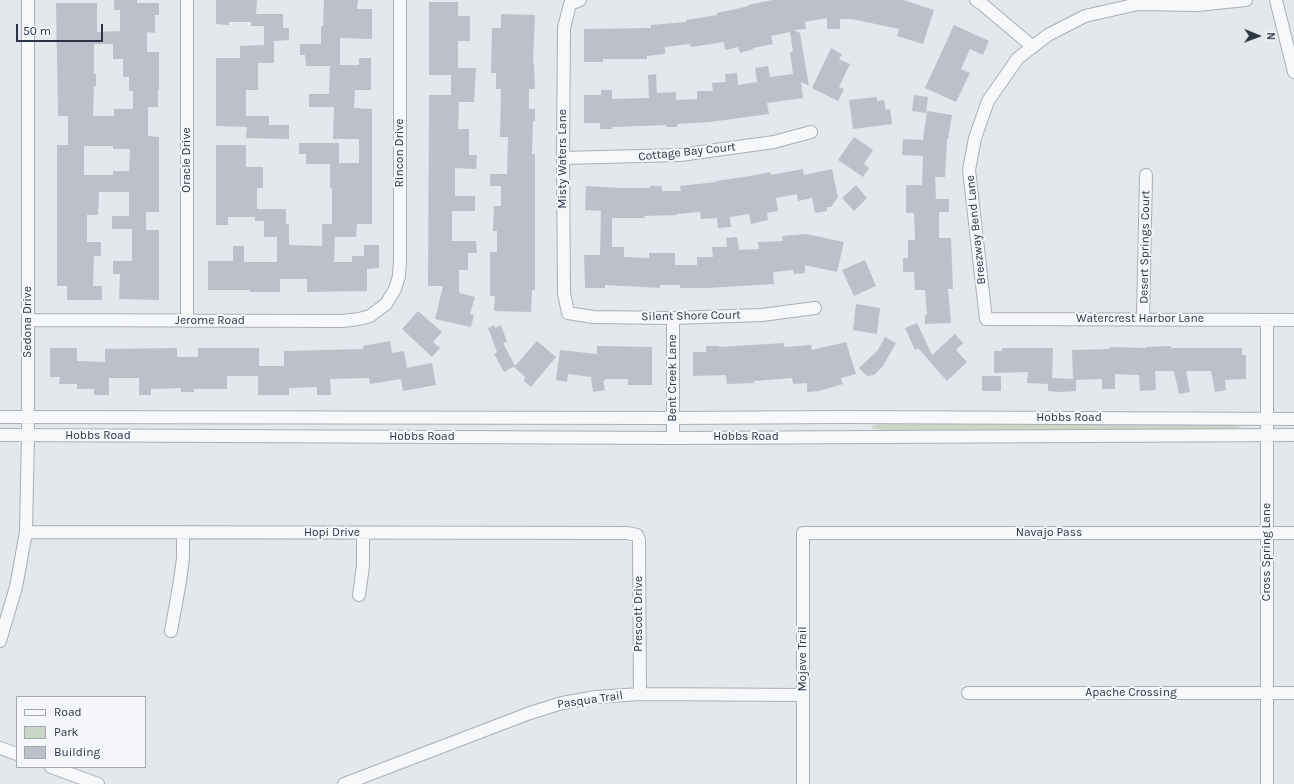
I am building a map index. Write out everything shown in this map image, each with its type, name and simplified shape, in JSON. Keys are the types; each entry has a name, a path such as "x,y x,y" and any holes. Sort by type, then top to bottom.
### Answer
{"street":[{"name":"Sedona Drive","path":"0,641 16,587 26,532 28,435 28,0"},
{"name":"Oracle Drive","path":"187,0 187,321"},
{"name":"Rincon Drive","path":"386,304 395,289 399,276 400,259 400,0"},
{"path":"976,0 1032,47"},
{"name":"Breezway Bend Lane","path":"986,319 969,170 975,138 988,101 1018,58 1048,35 1086,16 1138,4 1197,5 1246,0"},
{"path":"1276,0 1294,72"},
{"name":"Misty Waters Lane","path":"568,314 564,293 564,28 575,2"},
{"name":"Cottage Bay Court","path":"563,158 680,155 774,142 811,132"},
{"name":"Desert Springs Court","path":"1144,319 1146,176"},
{"name":"Jerome Road","path":"28,320 343,321 359,320 370,316 386,304"},
{"name":"Silent Shore Court","path":"568,314 593,318 673,318 762,314 815,308"},
{"name":"Bent Creek Lane","path":"673,318 673,438"},
{"name":"Watercrest Harbor Lane","path":"986,319 1294,320"},
{"name":"Cross Spring Lane","path":"1267,320 1267,784"},
{"name":"Hobbs Road","path":"0,417 845,417 1294,419"},
{"path":"845,417 845,436"},
{"name":"Hobbs Road","path":"0,435 673,438 1294,435"},
{"name":"Hopi Drive","path":"26,532 627,533 637,535"},
{"path":"171,631 181,573 183,533"},
{"path":"359,595 363,566 363,533"},
{"name":"Navajo Pass","path":"803,533 1294,533"},
{"name":"Mojave Trail","path":"803,533 803,784"},
{"name":"Prescott Drive","path":"637,535 639,540 640,694"},
{"name":"Apache Crossing","path":"968,693 1294,693"},
{"name":"Pasqua Trail","path":"344,784 530,713 562,703 596,697 640,694 803,695"},
{"path":"0,748 16,754"},
{"path":"54,768 98,784"}],"green space":[{"path":"1226,424 1241,427 1239,429 1084,430 883,430 871,428 874,425"}],"building":[{"path":"114,0 137,0 137,3 159,3 159,15 155,15 155,33 147,32 147,52 159,52 158,107 148,107 148,136 159,137 159,212 146,212 146,230 159,230 159,300 119,299 120,274 113,274 113,261 132,261 132,229 112,229 112,216 129,216 129,192 99,192 98,215 87,215 87,242 101,242 101,256 94,256 93,286 102,286 102,300 67,300 67,286 57,286 57,145 68,145 68,116 58,116 56,3 97,3 97,32 120,31 120,10 114,10","holes":["94,44 113,44 113,59 123,59 123,77 129,77 129,91 133,91 133,109 114,109 114,116 93,116 94,86 96,86 96,74 94,74","84,146 113,146 113,149 130,149 129,171 113,171 113,175 84,175"]},
{"path":"216,0 257,0 256,14 283,14 283,28 289,28 289,40 274,41 274,63 258,63 258,90 246,90 246,116 269,116 269,125 289,125 289,139 246,138 247,127 216,126 216,58 240,58 240,46 264,45 264,26 251,26 251,22 229,22 229,25 216,24"},
{"path":"324,0 358,0 357,9 372,9 372,39 340,38 340,65 359,65 359,58 371,58 371,90 355,90 354,108 372,109 372,224 357,224 356,237 335,237 334,262 352,262 352,256 364,256 364,245 379,245 379,268 367,269 367,291 307,292 307,279 280,279 280,292 208,290 208,261 233,261 233,246 244,246 244,262 277,262 277,237 264,237 264,221 255,221 255,217 228,217 228,225 216,225 216,145 246,145 246,167 263,167 263,188 257,188 257,209 286,209 286,224 289,224 289,245 322,246 322,224 332,224 330,164 306,164 306,154 299,154 299,143 339,143 339,163 359,163 359,139 333,139 334,107 309,107 309,94 329,94 330,66 306,66 305,55 300,55 300,44 321,44 321,26 323,26"},
{"path":"772,0 903,0 934,10 923,44 897,36 899,29 852,19 840,19 840,29 827,29 827,18 805,22 806,29 794,30 800,33 809,86 801,82 803,98 767,103 769,114 710,122 677,124 677,127 666,127 666,125 612,127 612,129 600,129 600,123 584,123 584,95 601,95 601,90 612,90 612,99 649,98 648,75 656,74 657,93 676,92 676,100 697,99 697,91 713,91 712,83 726,82 725,74 737,73 738,85 757,82 755,68 768,66 770,77 793,74 790,52 793,52 790,32 771,36 773,44 753,48 740,53 738,47 725,50 724,42 691,47 690,44 665,47 665,54 647,56 647,59 603,59 603,62 584,62 584,29 651,28 651,25 686,22 686,20 717,15 717,13"},
{"path":"429,2 458,2 458,16 470,16 470,41 458,41 458,68 476,68 474,102 459,102 458,129 469,129 469,155 477,155 476,169 455,168 455,196 475,196 475,211 452,211 452,241 476,241 477,253 468,253 468,270 459,270 459,293 475,297 470,314 474,315 471,327 435,319 443,286 428,286 429,95 451,95 451,75 429,75"},
{"path":"501,14 535,15 533,63 535,89 529,89 529,109 535,109 532,154 535,154 535,290 532,290 531,312 494,311 495,296 490,296 490,252 497,252 497,231 493,231 494,206 501,206 501,186 490,186 490,174 507,174 508,137 500,137 501,89 496,89 496,73 491,73 492,28 501,28"},
{"path":"954,25 989,41 983,55 970,49 961,69 970,73 956,102 925,88"},
{"path":"831,48 842,54 839,59 850,64 839,87 844,89 838,101 812,88"},
{"path":"914,95 928,97 926,113 912,111"},
{"path":"877,97 877,101 884,100 886,110 890,109 892,124 853,129 849,100"},
{"path":"927,111 952,115 947,139 945,177 935,177 936,199 949,199 949,212 939,212 939,238 951,238 953,289 948,289 951,323 925,324 925,315 927,315 925,290 915,290 914,272 903,272 903,258 908,258 908,240 915,240 914,213 906,213 906,185 922,185 923,156 902,155 903,139 923,140"},
{"path":"854,137 873,150 864,164 869,168 863,177 838,160"},
{"path":"803,169 804,175 832,169 838,197 831,207 827,207 827,211 815,213 812,198 798,201 797,194 776,198 778,211 767,213 768,220 751,224 749,214 730,217 731,227 718,228 717,218 701,219 700,212 677,215 644,216 645,218 612,218 612,247 624,247 624,257 649,258 649,253 675,253 675,265 697,265 697,257 713,257 712,247 727,247 726,238 737,237 739,250 759,249 758,242 783,241 782,236 806,234 844,242 837,272 805,265 805,273 794,274 793,270 773,272 774,284 708,288 680,288 680,285 660,285 660,288 605,285 605,288 585,288 584,255 600,255 601,211 585,210 586,186 650,188 650,186 662,186 662,191 681,191 680,186 716,182 771,172 771,175"},
{"path":"856,185 867,198 854,211 842,198"},
{"path":"865,260 876,286 854,296 842,270"},
{"path":"856,304 880,308 877,334 853,330"},
{"path":"418,311 442,332 433,342 440,348 432,357 402,329"},
{"path":"917,323 932,355 955,334 963,343 956,350 967,362 947,381 918,348 915,350 905,328"},
{"path":"494,325 495,328 501,325 507,342 503,343 515,366 504,372 494,354 497,352 488,328"},
{"path":"885,337 896,343 883,366 874,375 867,376 859,368 878,350"},
{"path":"390,341 392,353 404,351 407,368 432,363 436,385 403,391 401,379 370,384 369,378 330,379 331,395 317,395 317,387 289,388 289,395 258,395 258,376 227,376 227,389 194,389 194,392 181,392 181,388 151,389 151,395 139,395 139,378 109,378 109,395 94,395 94,389 77,389 77,384 59,384 60,377 50,377 50,348 77,348 77,361 105,362 105,349 177,348 177,357 198,357 198,348 259,348 259,366 284,366 284,351 364,349 363,346"},
{"path":"537,341 556,357 531,387 524,381 525,377 514,367"},
{"path":"846,342 856,374 841,378 843,384 819,391 807,392 807,383 793,384 792,378 754,381 754,383 727,384 726,375 693,376 693,352 706,352 706,346 719,347 784,343 784,347 811,345 812,350"},
{"path":"597,346 652,347 652,385 628,385 628,379 605,379 605,381 603,381 605,390 593,392 591,377 568,374 567,382 556,380 560,350 597,354"},
{"path":"1171,346 1171,348 1242,348 1242,355 1246,355 1246,379 1225,380 1226,390 1215,392 1211,371 1186,371 1190,392 1179,394 1174,371 1155,371 1156,390 1140,391 1139,375 1115,374 1115,389 1102,389 1102,379 1076,380 1076,391 1061,392 1048,391 1048,384 1027,383 1028,372 994,373 994,351 1002,351 1002,348 1053,348 1052,378 1073,379 1072,350 1109,349 1110,347 1146,348"},
{"path":"982,376 1001,376 1001,391 982,391"}]}
